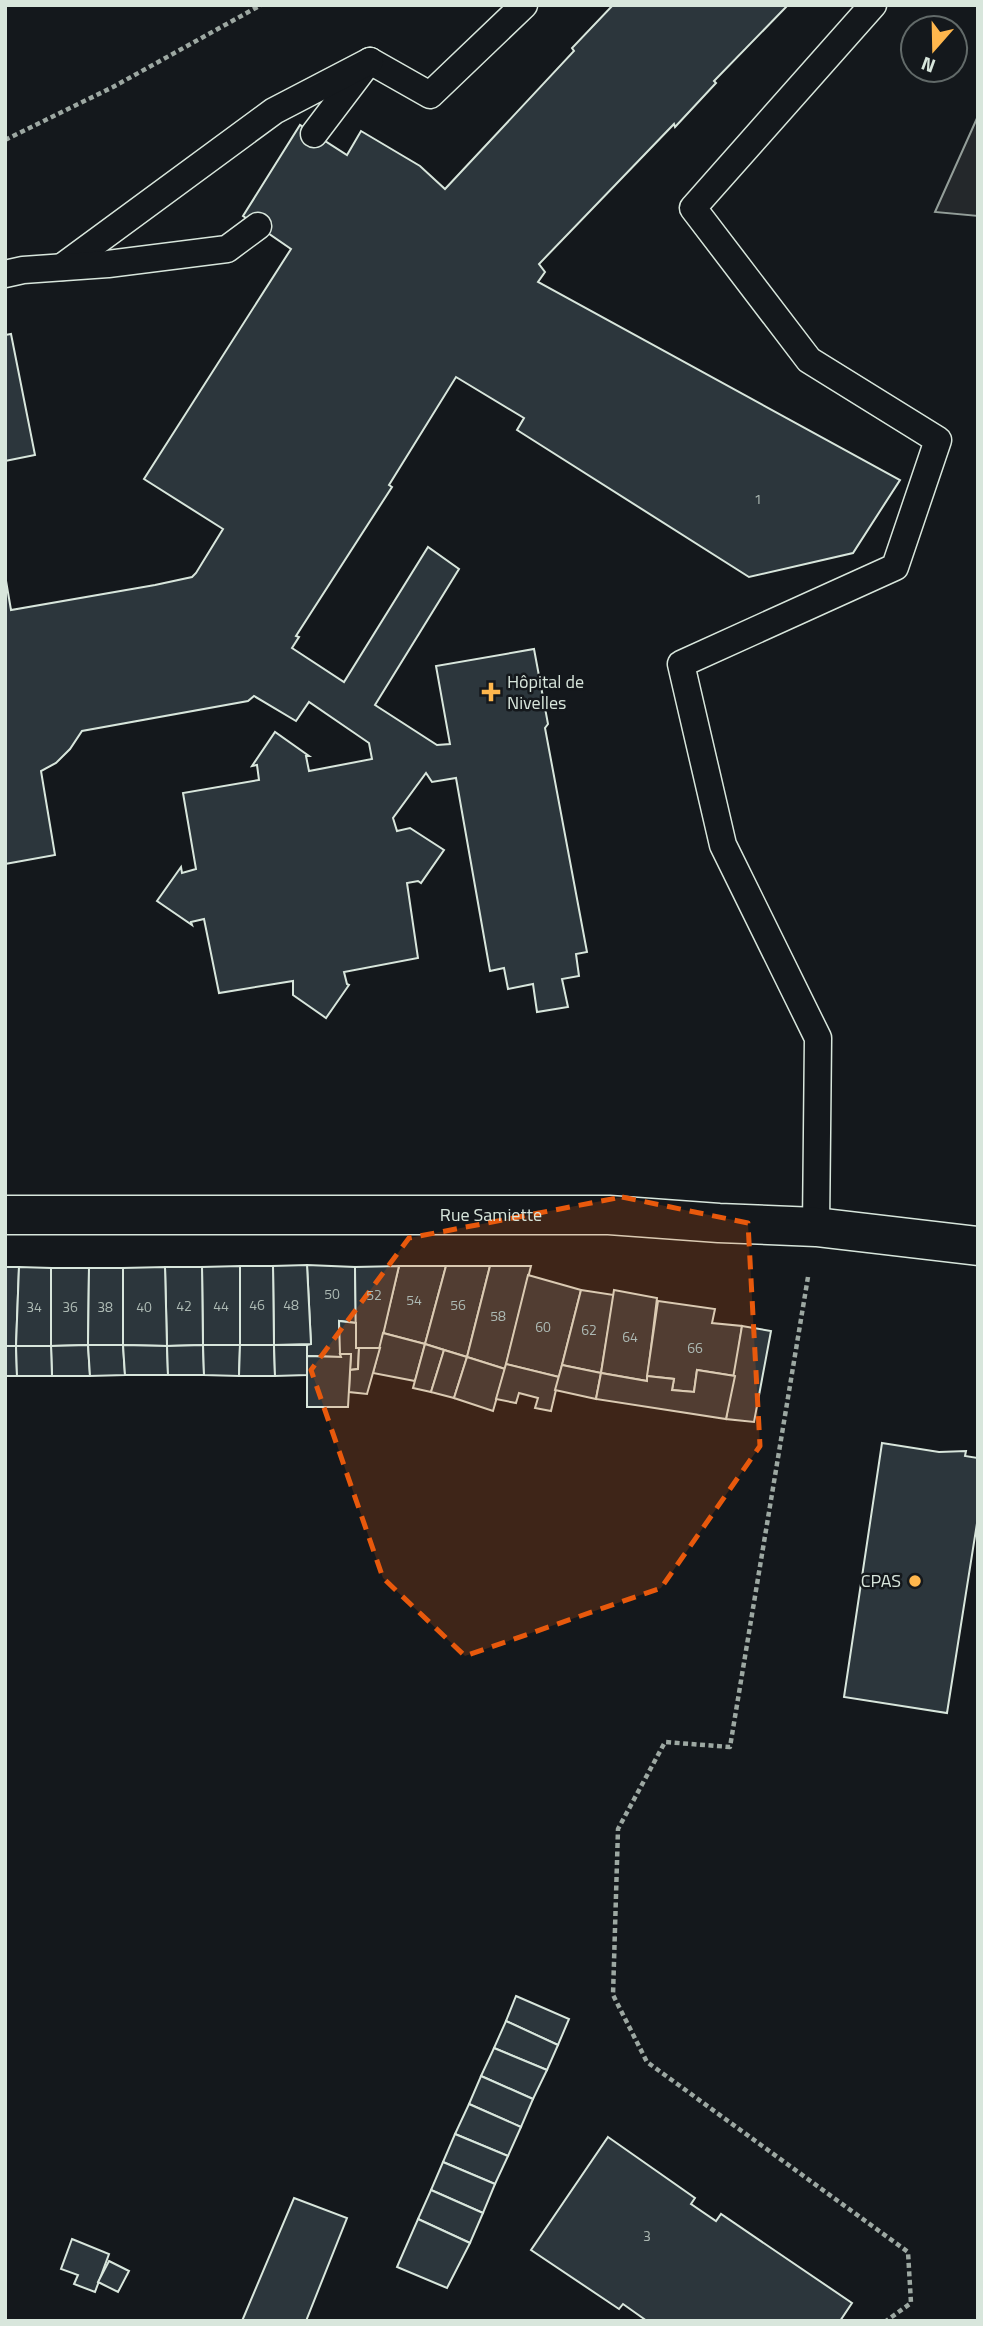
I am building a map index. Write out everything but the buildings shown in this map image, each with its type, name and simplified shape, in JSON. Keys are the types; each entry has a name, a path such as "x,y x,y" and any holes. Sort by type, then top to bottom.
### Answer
{"street":[{"name":"Rue Samiette","path":"5,1215 609,1215 816,1227 978,1246"}],"lane":[{"path":"370,61 430,96 524,5"},
{"path":"816,1227 818,1038 723,845 681,664 895,567 938,440 809,360 693,208 873,5"},
{"path":"314,134 370,61"},
{"path":"62,267 274,111 370,61"},
{"path":"5,274 227,249 258,226"}],"path":[{"path":"5,140 113,87 261,5"},
{"path":"816,1227 730,1747 666,1742 618,1829 613,1995 647,2062 908,2252 911,2304 886,2321"}],"highlighted area":[{"path":"622,1197 748,1223 760,1446 661,1588 465,1656 383,1578 311,1370 409,1238"}],"shaded area":[{"path":"978,116 978,216 935,212"}],"place":[{"name":"Hôpital de Nivelles","path":"491,692"},
{"name":"CPAS","path":"915,1581"}]}
